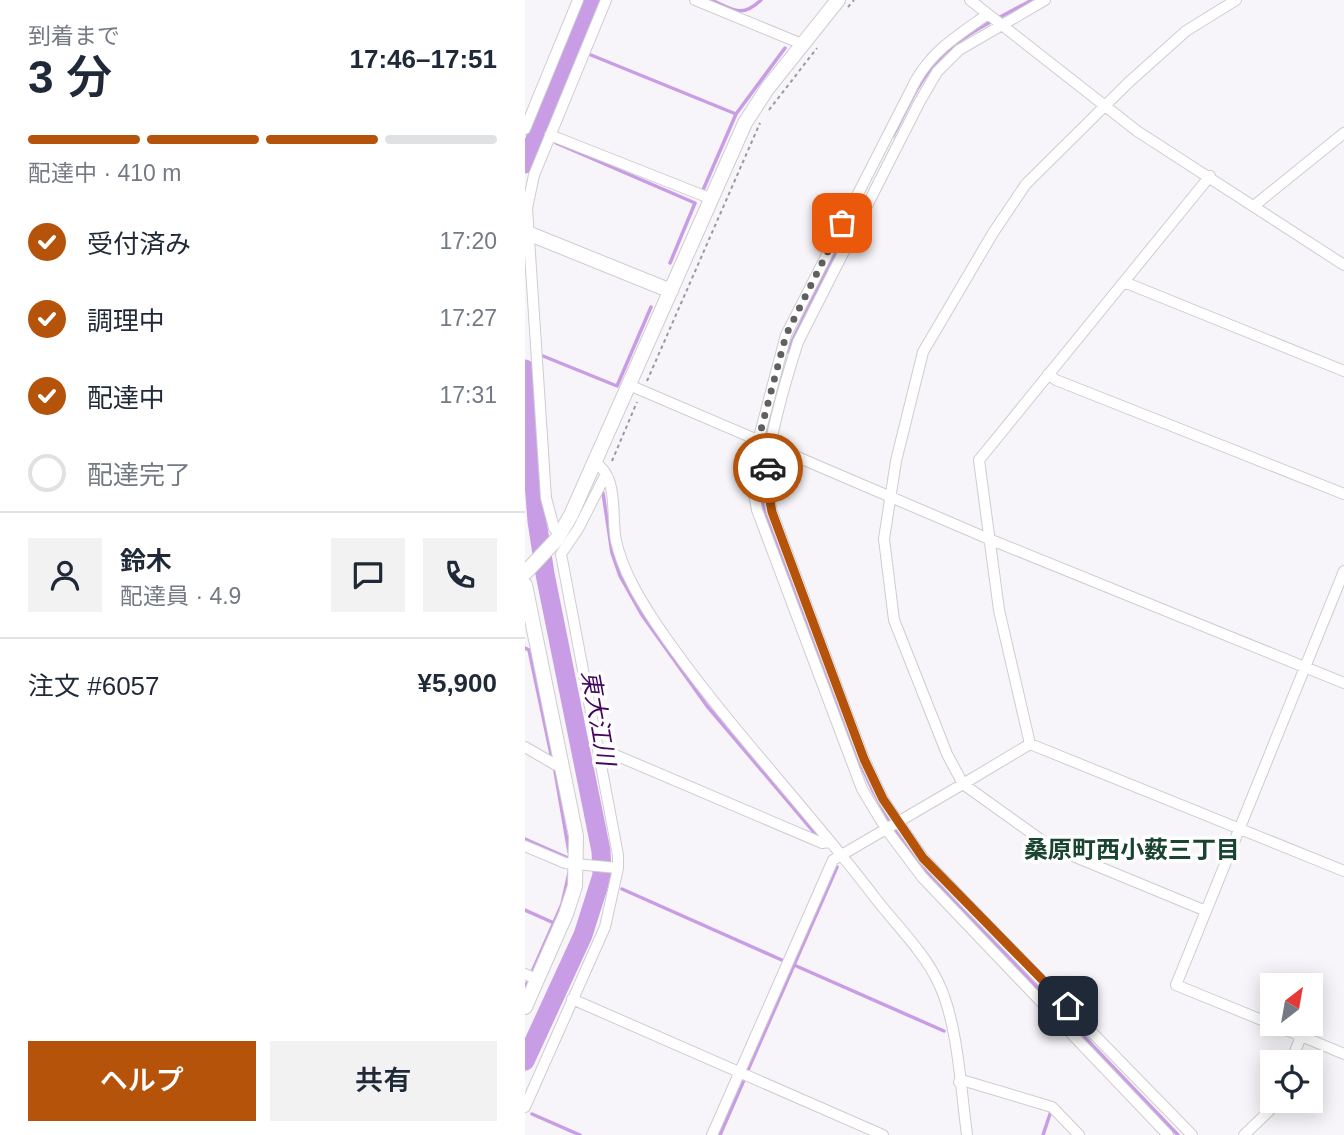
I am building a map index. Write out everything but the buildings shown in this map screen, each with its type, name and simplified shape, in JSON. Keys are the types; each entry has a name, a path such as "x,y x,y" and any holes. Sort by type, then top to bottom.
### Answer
{"street":[{"path":"525,129 578,0"},
{"path":"559,536 554,528 546,498 527,208 550,135 606,0"},
{"path":"695,0 802,44"},
{"path":"970,0 1137,131 1344,265"},
{"path":"1045,0 944,44 932,55 916,80 790,327 778,360 763,443 767,484 772,512 864,759 892,825 922,877 1168,1135"},
{"path":"1206,911 1051,847 963,784 947,754 894,620 884,539 889,497 923,352 993,233 1026,184 1104,105 1186,31 1236,0"},
{"path":"527,569 559,536 636,388 671,291 754,108 802,44 842,5"},
{"path":"995,20 937,72 798,342 752,480 757,510 845,750 862,789 964,901 1192,1135"},
{"path":"1255,205 1344,133"},
{"path":"550,135 712,199"},
{"path":"1030,744 999,610 979,460 1210,176"},
{"path":"527,233 671,291"},
{"path":"1124,282 1344,371"},
{"path":"1048,374 1056,380 1344,494"},
{"path":"636,388 989,539 1344,682"},
{"path":"595,463 602,467 606,474 616,540 627,576 655,621 716,706 843,855 939,984 949,1017 967,1135"},
{"path":"525,1107 605,927 618,855 561,554 578,529 606,474"},
{"path":"1260,1019 1175,985 1344,571"},
{"path":"525,1007 531,977 566,914 581,865 526,596"},
{"path":"712,1135 833,860 1030,744"},
{"path":"1030,744 1344,871"},
{"path":"525,747 556,765 562,765"},
{"path":"599,748 822,843 830,842"},
{"path":"525,846 565,863 615,868"},
{"path":"572,999 883,1135"},
{"path":"1296,1050 1301,1036 1344,1054"},
{"path":"960,1082 965,1080 1052,1108 1080,1135"},
{"path":"1244,1135 1267,1113"}],"path":[{"path":"842,5 854,0"},
{"path":"768,112 822,41"},
{"path":"606,474 636,388 764,118"}],"waterway":[{"name":"東大江川","path":"525,164 592,0"},
{"path":"711,0 742,11 761,0"},
{"path":"893,136 924,78 947,51 982,27 1032,0"},
{"name":"東大江川","path":"573,47 580,50"},
{"path":"703,190 736,114 785,48"},
{"path":"591,55 736,114"},
{"path":"556,143 695,203 670,263"},
{"path":"787,352 852,218"},
{"path":"543,356 617,386 651,307"},
{"name":"東大江川","path":"525,369 537,521 545,574 601,851 602,875 583,935 525,1061"},
{"path":"767,428 758,480 766,515 854,750 894,829 930,875 1178,1135"},
{"path":"603,493 612,553 620,576 642,615 707,706 819,838"},
{"path":"525,648 529,650 552,759"},
{"path":"555,771 569,852"},
{"path":"525,839 568,858"},
{"path":"748,1070 837,867"},
{"path":"532,972 562,904 569,873"},
{"path":"622,889 784,961"},
{"path":"525,910 554,923"},
{"path":"794,965 944,1031"},
{"path":"525,987 527,983"},
{"path":"720,1135 744,1080"},
{"path":"1043,1135 1051,1111"},
{"path":"532,1114 580,1135"}],"way so far":[{"path":"768,468 772,447 758,441 778,360 793,319 842,223"}],"district":[{"name":"桑原町西小薮三丁目","path":"1132,850"}],"route":[{"path":"768,468 767,484 772,512 864,759 883,799 923,858 1068,1006"}]}
